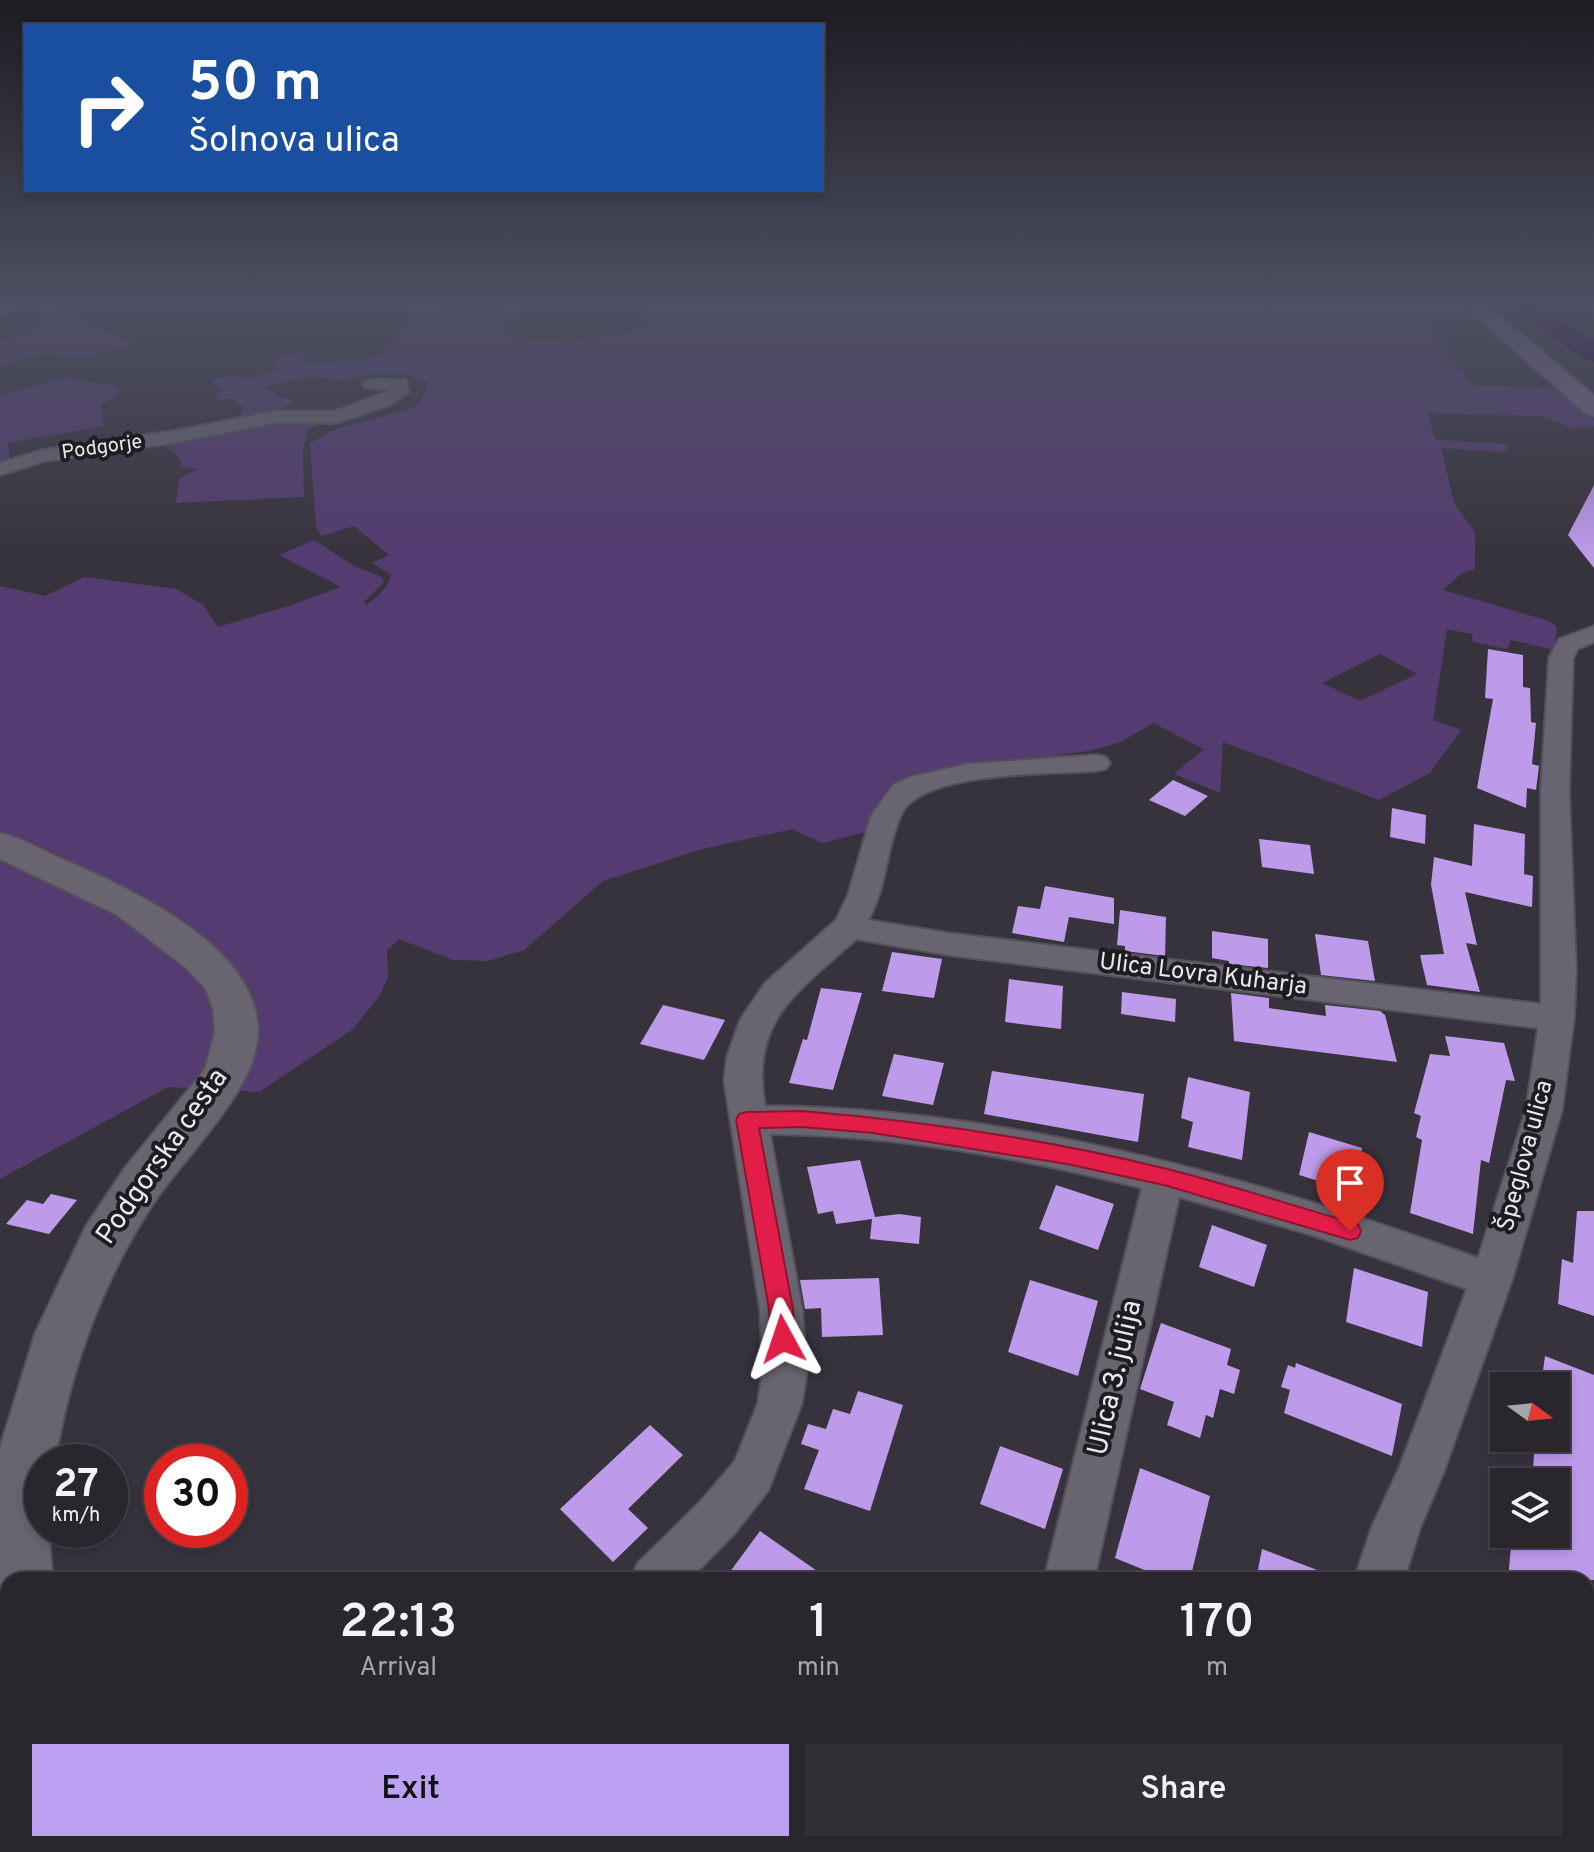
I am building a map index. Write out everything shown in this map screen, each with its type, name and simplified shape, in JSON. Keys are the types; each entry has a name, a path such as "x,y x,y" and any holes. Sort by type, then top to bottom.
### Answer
{"main road":[{"path":"1567,384 1594,408"}],"street":[{"name":"Podgorje","path":"0,469 42,456 173,437 251,421 337,417 384,401 400,392 400,384"},
{"name":"Špeglova ulica","path":"1382,1572 1491,1280 1544,1110 1557,1018 1559,971 1555,791 1561,658 1568,644 1594,633"},
{"path":"663,1572 717,1518 752,1475 780,1403 785,1369 781,1309 742,1080 744,1047 759,1015 787,980 849,927 860,905 884,819 901,792 929,781 964,775 1096,763"},
{"name":"Podgorska cesta","path":"0,844 132,907 189,949 211,967 227,988 236,1016 237,1033 224,1075 124,1207 82,1278 45,1353 24,1405 11,1454 6,1494 7,1531 20,1572"},
{"name":"Ulica Lovra Kuharja","path":"849,927 948,944 1557,1018"},
{"path":"747,1120 802,1119 963,1137 1164,1177 1324,1223 1491,1280"},
{"name":"Ulica 3. julija","path":"1071,1572 1164,1177"}],"shaded area":[{"path":"40,384 111,384 120,392 101,405 104,426 8,443 11,462 0,467 0,395"},
{"path":"215,384 276,384 265,387 281,398 287,397 295,402 263,416 220,428 213,422 243,414 240,410 245,408 231,398 221,400 214,396 222,389"},
{"path":"428,384 1472,384 1556,388 1594,420 1594,427 1572,428 1542,416 1428,413 1434,437 1439,440 1504,444 1509,448 1504,452 1441,448 1454,503 1475,533 1475,569 1462,573 1443,590 1549,621 1557,627 1554,650 1511,640 1507,649 1473,642 1472,634 1447,629 1433,720 1461,730 1430,773 1379,800 1223,742 1220,793 1174,774 1204,749 1153,723 1121,742 1088,751 944,770 873,830 822,843 792,829 702,849 603,881 524,950 487,961 453,960 399,939 387,950 388,977 380,995 353,1029 259,1092 168,1087 0,1179 0,586 45,596 84,577 176,589 203,605 218,627 341,587 279,555 314,540 354,566 382,577 384,582 364,602 366,605 384,589 391,575 372,563 389,555 354,526 321,536 316,527 310,443 338,428 413,408 422,399","holes":["1380,654 1417,674 1360,701 1322,683"]},
{"path":"316,421 316,427 308,428 303,450 304,497 176,503 179,479 198,469 177,466 183,464 174,452 155,441 259,422"}],"building":[{"path":"1594,485 1594,568 1568,535"},
{"path":"1488,649 1523,655 1523,687 1530,688 1531,722 1536,723 1532,764 1539,766 1536,790 1527,788 1526,808 1477,788 1493,699 1485,698"},
{"path":"1173,780 1208,796 1185,816 1149,800"},
{"path":"1392,808 1426,815 1425,844 1390,837"},
{"path":"1474,824 1525,834 1524,874 1533,876 1532,907 1465,892 1477,945 1466,943 1480,992 1427,985 1420,955 1444,954 1431,885 1434,857 1472,866"},
{"path":"1259,839 1310,845 1314,874 1262,867"},
{"path":"1045,886 1114,898 1114,924 1069,917 1064,942 1012,933 1018,906 1040,909"},
{"path":"1120,910 1166,917 1165,956 1125,951 1125,946 1117,945"},
{"path":"1212,931 1268,939 1268,968 1229,964 1229,961 1212,958"},
{"path":"1315,934 1368,941 1375,981 1321,975"},
{"path":"892,952 942,959 934,998 882,991"},
{"path":"1009,979 1063,986 1061,1029 1005,1022"},
{"path":"821,988 862,993 833,1090 789,1083 803,1039 807,1040"},
{"path":"1122,992 1176,999 1175,1022 1121,1014"},
{"path":"1231,993 1269,998 1269,1008 1326,1016 1325,1005 1380,1011 1385,1015 1397,1062 1234,1041"},
{"path":"663,1005 725,1020 704,1060 640,1044"},
{"path":"1445,1036 1504,1043 1515,1081 1506,1080 1489,1163 1481,1160 1473,1234 1410,1213 1422,1140 1416,1137 1421,1116 1414,1113 1430,1054 1450,1056"},
{"path":"894,1054 944,1063 933,1105 882,1096"},
{"path":"992,1071 1144,1094 1138,1142 984,1114"},
{"path":"1188,1077 1250,1092 1242,1160 1188,1147 1193,1122 1181,1118"},
{"path":"1309,1132 1362,1148 1354,1192 1299,1175"},
{"path":"860,1160 875,1217 899,1214 921,1217 919,1244 870,1239 872,1219 836,1224 833,1211 818,1214 807,1167"},
{"path":"1056,1185 1114,1204 1098,1250 1039,1229"},
{"path":"51,1194 77,1200 49,1234 6,1224 27,1200 43,1204"},
{"path":"1577,1211 1594,1211 1594,1316 1558,1304 1562,1259 1573,1263"},
{"path":"1212,1225 1267,1245 1254,1287 1199,1267"},
{"path":"1354,1268 1428,1292 1422,1347 1346,1322"},
{"path":"879,1278 883,1335 822,1337 821,1308 805,1309 800,1280"},
{"path":"1030,1280 1098,1301 1078,1376 1008,1352"},
{"path":"1161,1323 1231,1349 1227,1365 1240,1370 1234,1394 1220,1389 1213,1418 1206,1415 1200,1438 1167,1425 1174,1402 1140,1389"},
{"path":"1545,1356 1594,1375 1594,1572 1509,1572 1511,1548 1570,1548 1570,1468 1533,1468 1534,1452 1570,1452 1570,1372 1543,1372"},
{"path":"1296,1363 1402,1404 1392,1456 1284,1413 1290,1390 1281,1387 1288,1365 1295,1368"},
{"path":"858,1391 903,1405 870,1511 804,1489 819,1450 801,1444 808,1424 826,1429 833,1409 850,1414"},
{"path":"650,1425 683,1455 628,1509 648,1528 613,1562 560,1509"},
{"path":"1000,1446 1063,1469 1045,1529 980,1504"},
{"path":"1140,1468 1210,1496 1192,1572 1149,1572 1115,1558"},
{"path":"760,1531 819,1572 730,1572"},
{"path":"1262,1549 1322,1572 1258,1572"}],"route":[{"path":"783,1339 781,1309 747,1120 802,1119 873,1125 1067,1156 1164,1177 1350,1231"}]}
